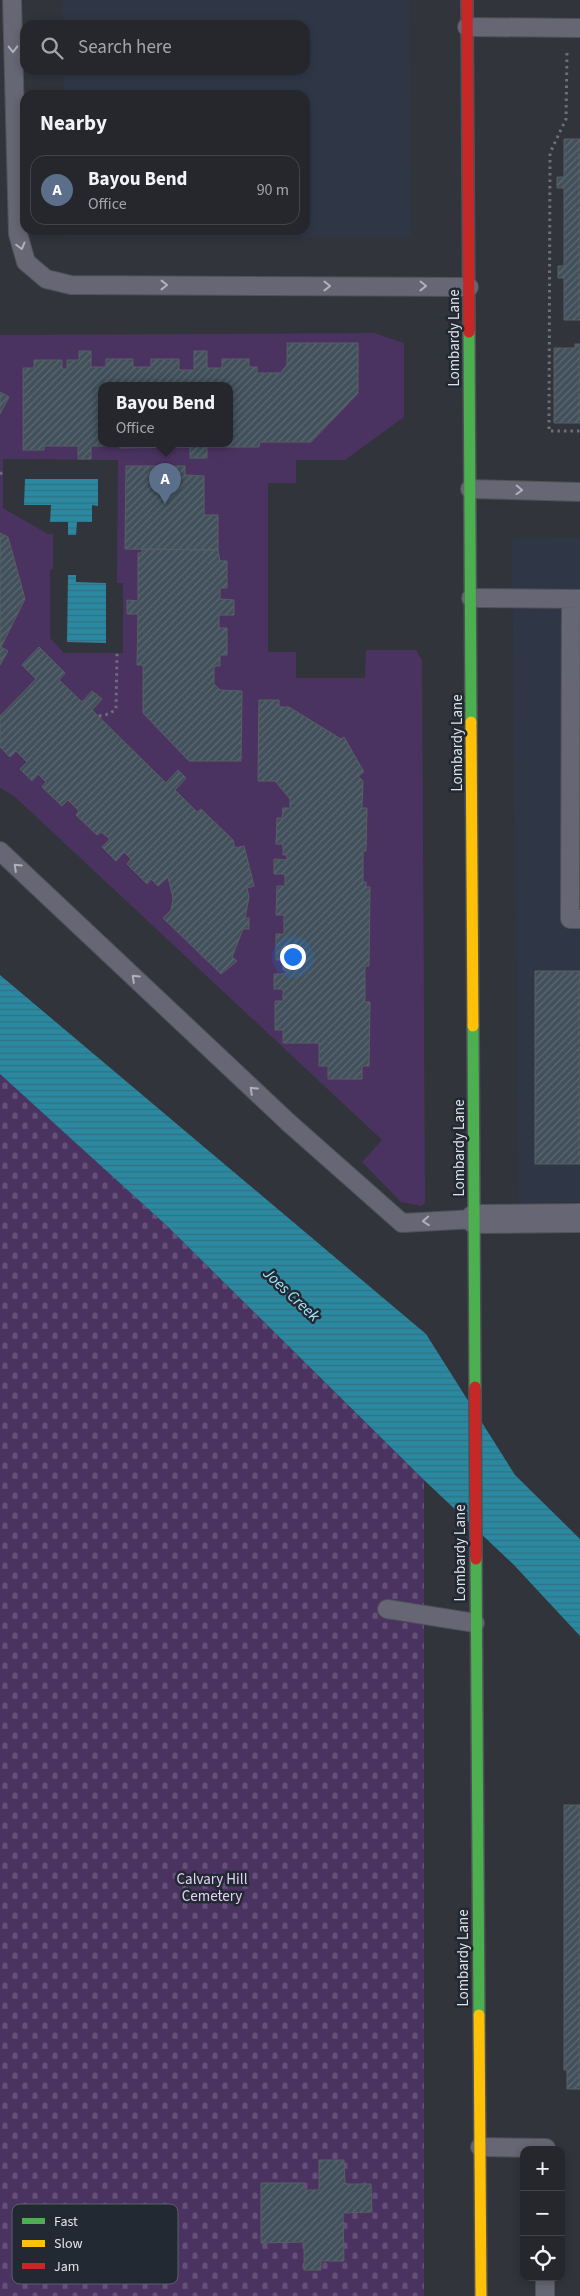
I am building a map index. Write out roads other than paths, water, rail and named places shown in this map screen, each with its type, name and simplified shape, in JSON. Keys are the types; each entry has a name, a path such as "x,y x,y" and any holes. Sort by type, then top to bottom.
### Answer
{"main road":[{"name":"Lombardy Lane","path":"467,0 475,1218 475,1598 481,2296"}],"street":[{"path":"475,1218 580,1218"}],"lane":[{"path":"12,0 18,234 26,262 46,279 71,285 469,287"},
{"path":"467,27 574,28"},
{"path":"470,489 580,492"},
{"path":"471,598 575,599 570,919 580,919"},
{"path":"0,850 288,1123 402,1223 475,1218"},
{"path":"387,1609 476,1623"},
{"path":"480,2147 520,2148"},
{"path":"545,2281 545,2296"}],"water":[{"path":"25,479 98,479 98,506 92,505 92,522 77,522 76,535 68,535 68,522 50,522 51,505 24,505"},
{"path":"68,575 76,575 76,582 106,583 106,643 67,642"},
{"name":"Joes Creek","path":"0,975 426,1334 515,1475 580,1539 580,1636 514,1565 424,1480 166,1225 0,1074"}],"place":[{"name":"Bayou Bend","path":"165,504"}],"park label":[{"name":"Calvary Hill Cemetery","path":"212,1888"}]}
